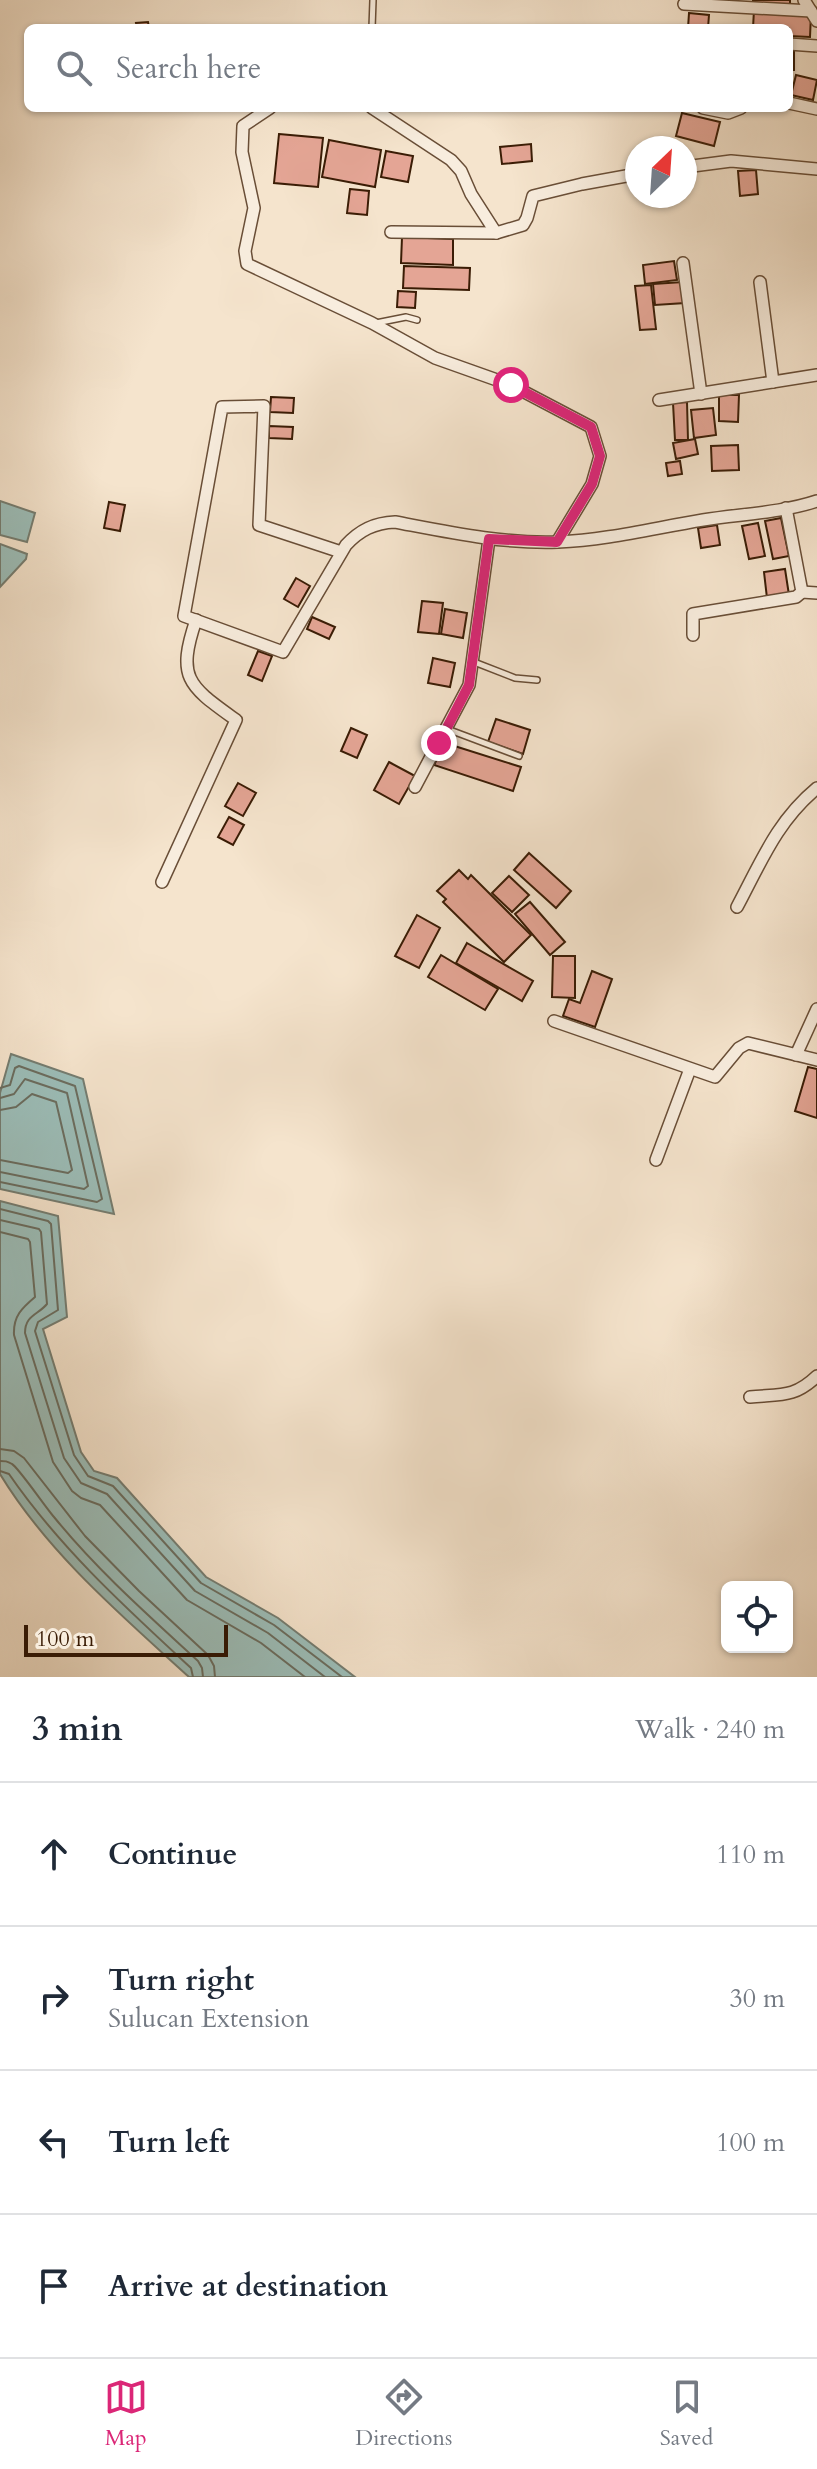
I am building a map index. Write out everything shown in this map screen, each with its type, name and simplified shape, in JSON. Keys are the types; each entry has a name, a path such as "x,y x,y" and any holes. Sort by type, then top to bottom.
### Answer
{"street":[{"path":"684,4 811,11"},
{"path":"793,44 817,46"},
{"path":"793,104 817,109"},
{"path":"264,112 243,126 242,152 254,208 245,251 247,264 372,323 435,358 511,385 591,427 600,456 592,484 557,542"},
{"path":"378,112 451,160 461,171 471,194 496,233"},
{"path":"697,165 731,161 817,169"},
{"path":"391,232 496,233 523,225 533,196 625,176"},
{"path":"683,263 701,394"},
{"path":"760,282 773,382"},
{"path":"659,400 817,375"},
{"path":"341,552 259,525 264,406 222,407 184,616 283,652 341,552 357,533 379,523 489,539 557,542 616,537 817,501"},
{"path":"786,508 802,592"},
{"path":"415,787 469,685 489,539"},
{"path":"693,635 693,614 796,597 802,592 817,593"},
{"path":"162,882 236,720 204,697 186,673 187,648 196,620"},
{"path":"737,907 776,833 797,805 817,788"},
{"path":"796,1055 812,1029 817,1009"},
{"path":"554,1021 715,1077 739,1048 748,1043 817,1060"},
{"path":"656,1160 690,1069"},
{"path":"750,1397 794,1393 817,1376"}],"lane":[{"path":"372,24 373,0"},
{"path":"372,323 406,317 417,320"},
{"path":"473,662 515,678 537,680"},
{"path":"446,728 519,756"}],"water":[{"path":"0,501 35,513 27,542 0,535"},
{"path":"0,544 27,554 0,587"},
{"path":"11,1054 83,1079 114,1214 0,1189 0,1093"},
{"path":"0,1201 58,1216 67,1317 43,1329 81,1452 94,1471 117,1478 206,1577 278,1618 355,1677 189,1677 87,1582 19,1503 0,1474"}],"building":[{"path":"753,0 790,0 790,4 753,4"},
{"path":"754,10 811,14 810,37 793,36 793,24 753,24"},
{"path":"689,13 709,15 708,24 688,24"},
{"path":"796,75 817,80 813,100 793,95"},
{"path":"682,113 720,122 714,146 697,142 697,136 676,136"},
{"path":"279,134 323,138 318,187 274,183"},
{"path":"329,140 381,150 375,187 322,177"},
{"path":"531,144 532,161 502,164 500,147"},
{"path":"386,151 413,156 408,182 381,177"},
{"path":"756,170 758,194 740,196 738,171"},
{"path":"350,189 369,191 367,215 347,213"},
{"path":"402,237 453,239 453,265 401,263"},
{"path":"674,261 677,280 645,284 643,265"},
{"path":"404,266 470,268 469,290 403,288"},
{"path":"683,282 685,303 655,305 653,284"},
{"path":"651,285 656,329 640,330 635,286"},
{"path":"398,291 416,292 415,308 397,307"},
{"path":"719,395 739,395 738,422 719,421"},
{"path":"271,397 294,398 293,413 270,412"},
{"path":"687,402 688,440 675,440 673,403"},
{"path":"713,408 716,435 694,438 691,410"},
{"path":"269,426 293,427 292,439 269,438"},
{"path":"695,439 698,454 676,459 673,443"},
{"path":"738,445 739,470 712,471 711,446"},
{"path":"680,461 682,474 668,476 666,463"},
{"path":"109,502 125,505 120,531 104,528"},
{"path":"781,518 789,556 773,559 765,521"},
{"path":"758,523 765,556 749,559 742,526"},
{"path":"717,525 720,545 701,548 698,528"},
{"path":"785,569 789,595 767,598 764,572"},
{"path":"296,578 310,586 298,607 284,599"},
{"path":"422,601 443,603 439,634 418,632"},
{"path":"445,609 467,613 463,638 441,634"},
{"path":"312,617 335,627 329,639 307,629"},
{"path":"258,651 272,656 262,681 248,675"},
{"path":"433,658 455,663 450,687 428,683"},
{"path":"496,719 530,730 523,754 488,742"},
{"path":"351,728 367,735 357,758 341,751"},
{"path":"445,743 521,767 513,791 434,765"},
{"path":"389,762 415,776 399,804 374,790"},
{"path":"238,783 256,793 243,816 225,806"},
{"path":"229,817 244,825 233,845 218,837"},
{"path":"529,853 571,891 556,908 514,870"},
{"path":"459,870 468,879 471,875 531,935 504,962 443,902 446,899 437,891"},
{"path":"509,876 529,895 512,912 492,893"},
{"path":"530,902 565,942 550,955 515,914"},
{"path":"417,915 440,928 419,968 395,956"},
{"path":"467,943 533,981 522,1001 456,963"},
{"path":"441,955 498,989 485,1010 428,977"},
{"path":"553,956 575,956 575,998 552,997"},
{"path":"592,971 612,979 595,1027 563,1016 569,999 580,1003"},
{"path":"808,1067 817,1069 817,1118 795,1111"}],"route":[{"path":"439,743 469,685 489,539 557,542 592,484 600,456 591,427 511,385"}]}
